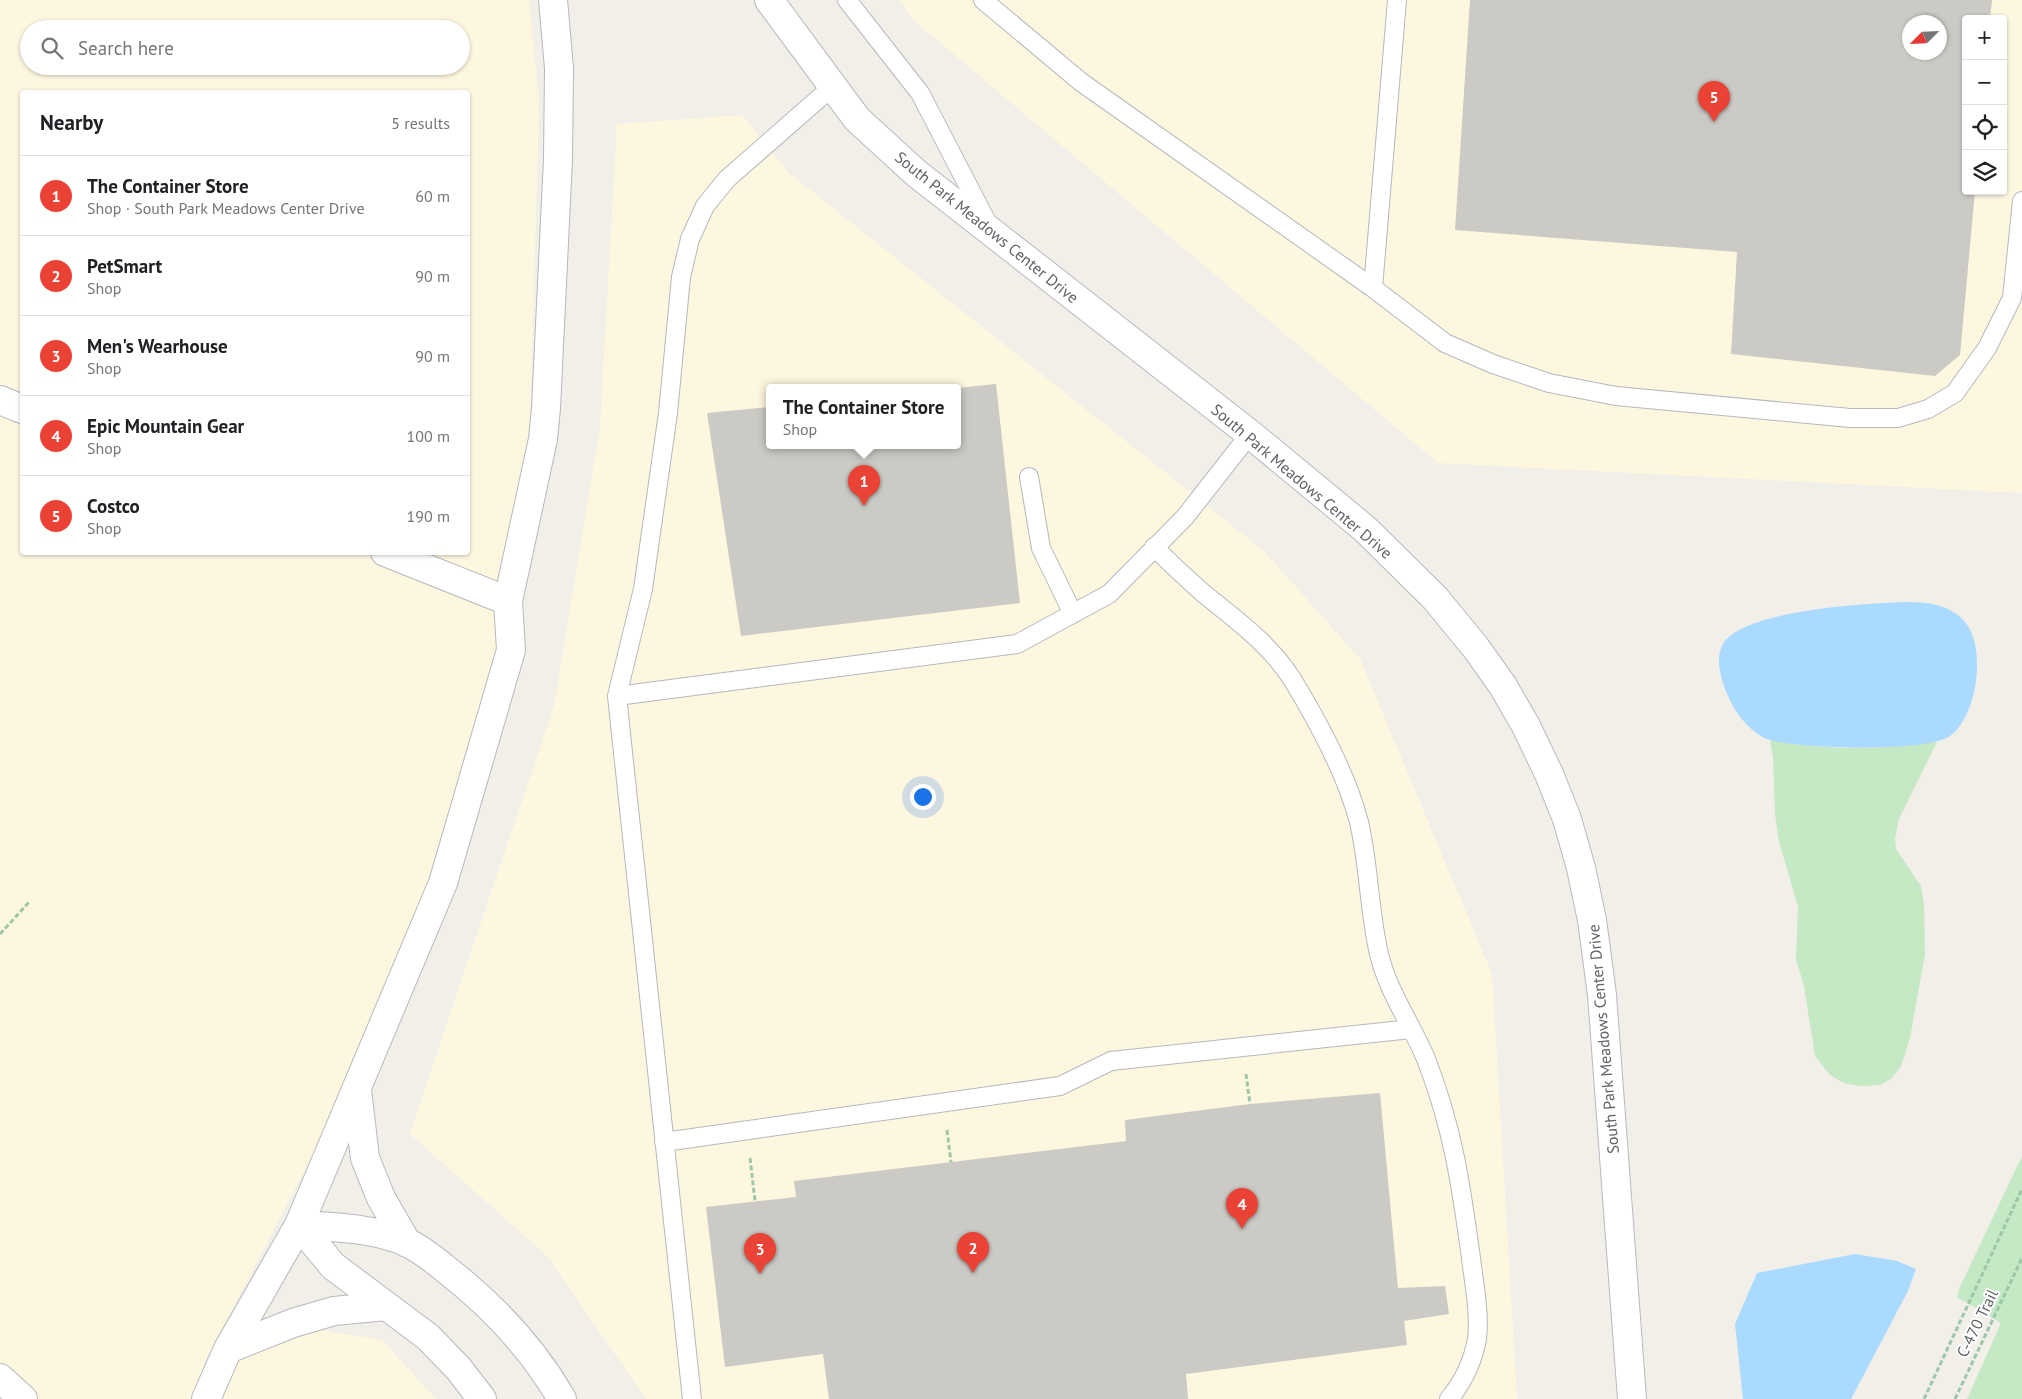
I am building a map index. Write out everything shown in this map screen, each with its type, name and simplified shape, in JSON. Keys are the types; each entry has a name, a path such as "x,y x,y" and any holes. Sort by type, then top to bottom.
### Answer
{"street":[{"path":"206,1399 228,1349 299,1226 443,883 511,650 508,601 543,439 546,408 558,160 560,68 553,0"},
{"name":"South Park Meadows Center Drive","path":"769,0 857,119 916,173 1250,434 1365,529 1435,598 1503,686 1526,726 1549,774 1566,819 1581,868 1594,938 1602,995 1632,1399"},
{"path":"0,400 20,408"},
{"path":"393,555 508,601"},
{"path":"357,1089 365,1158 381,1198 407,1243"},
{"path":"299,1226 370,1232 407,1243 432,1258 469,1287 504,1322 528,1349 562,1399"},
{"path":"299,1226 332,1266 428,1337 458,1368 482,1399"},
{"path":"228,1349 293,1323 334,1310 386,1306"},
{"path":"0,1378 23,1399"}],"lane":[{"path":"847,0 920,93 992,233"},
{"path":"982,0 1081,82 1373,288 1445,342 1493,364 1549,383 1616,396 1850,418 1898,418 1928,409 1955,392 1987,348 2012,298 2022,201"},
{"path":"1373,288 1397,0"},
{"path":"692,1399 617,696 643,589 668,413 681,277 690,239 705,206 727,179 832,87"},
{"path":"617,696 1017,644 1109,594 1184,516 1250,434"},
{"path":"1029,477 1041,548 1073,614"},
{"path":"1154,547 1262,643 1291,678 1335,758 1358,821 1380,954 1394,996 1424,1056 1447,1116 1460,1175 1476,1298 1477,1338 1471,1363 1462,1382 1449,1399"},
{"path":"664,1142 1060,1086 1110,1061 1411,1029"}],"path":[{"path":"0,934 30,901"},
{"path":"747,1130 755,1201"},
{"path":"1924,1399 2022,1189"},
{"name":"C-470 Trail","path":"1955,1399 2022,1258"}],"shaded area":[{"path":"0,0 529,0 539,104 529,457 494,698 439,867 349,1086 203,1365 321,1330 382,1340 436,1399 0,1399"},
{"path":"899,0 2022,0 2022,493 1438,463 913,20"},
{"path":"742,115 789,173 1264,551 1360,659 1492,974 1517,1399 646,1399 547,1256 410,1134 555,702 600,426 617,124"}],"green space":[{"path":"1770,739 1832,748 1874,748 1937,742 1899,819 1895,839 1896,849 1921,886 1924,904 1925,954 1910,1038 1901,1066 1892,1078 1880,1085 1860,1086 1844,1083 1830,1075 1815,1056 1804,986 1796,959 1798,906 1779,842 1775,814 1773,758"},
{"path":"2022,1156 2022,1399 1967,1399 2001,1323 1957,1297"}],"water":[{"path":"1907,602 1931,604 1946,608 1965,622 1972,634 1976,648 1976,682 1967,714 1959,727 1950,736 1915,745 1889,747 1860,748 1804,745 1763,737 1750,727 1736,711 1725,688 1719,660 1723,644 1735,632 1755,623 1808,611 1865,604"},
{"path":"1855,1254 1897,1261 1916,1269 1908,1291 1851,1399 1743,1399 1735,1324 1757,1273"}],"building":[{"path":"1470,0 1992,0 1990,15 1962,15 1962,195 1975,195 1960,355 1935,376 1731,354 1737,252 1455,230"},
{"path":"996,384 1020,603 741,636 707,413 766,407 766,449 961,449 961,388"},
{"path":"1380,1093 1398,1288 1445,1286 1449,1314 1404,1321 1407,1345 1186,1374 1188,1399 829,1399 823,1354 725,1367 706,1207 796,1197 794,1181 1126,1141 1125,1120 1250,1104"}],"place":[{"name":"Costco","path":"1714,122"},
{"name":"The Container Store","path":"864,506"},
{"name":"Epic Mountain Gear","path":"1242,1229"},
{"name":"PetSmart","path":"973,1273"},
{"name":"Men's Wearhouse","path":"760,1274"}]}
